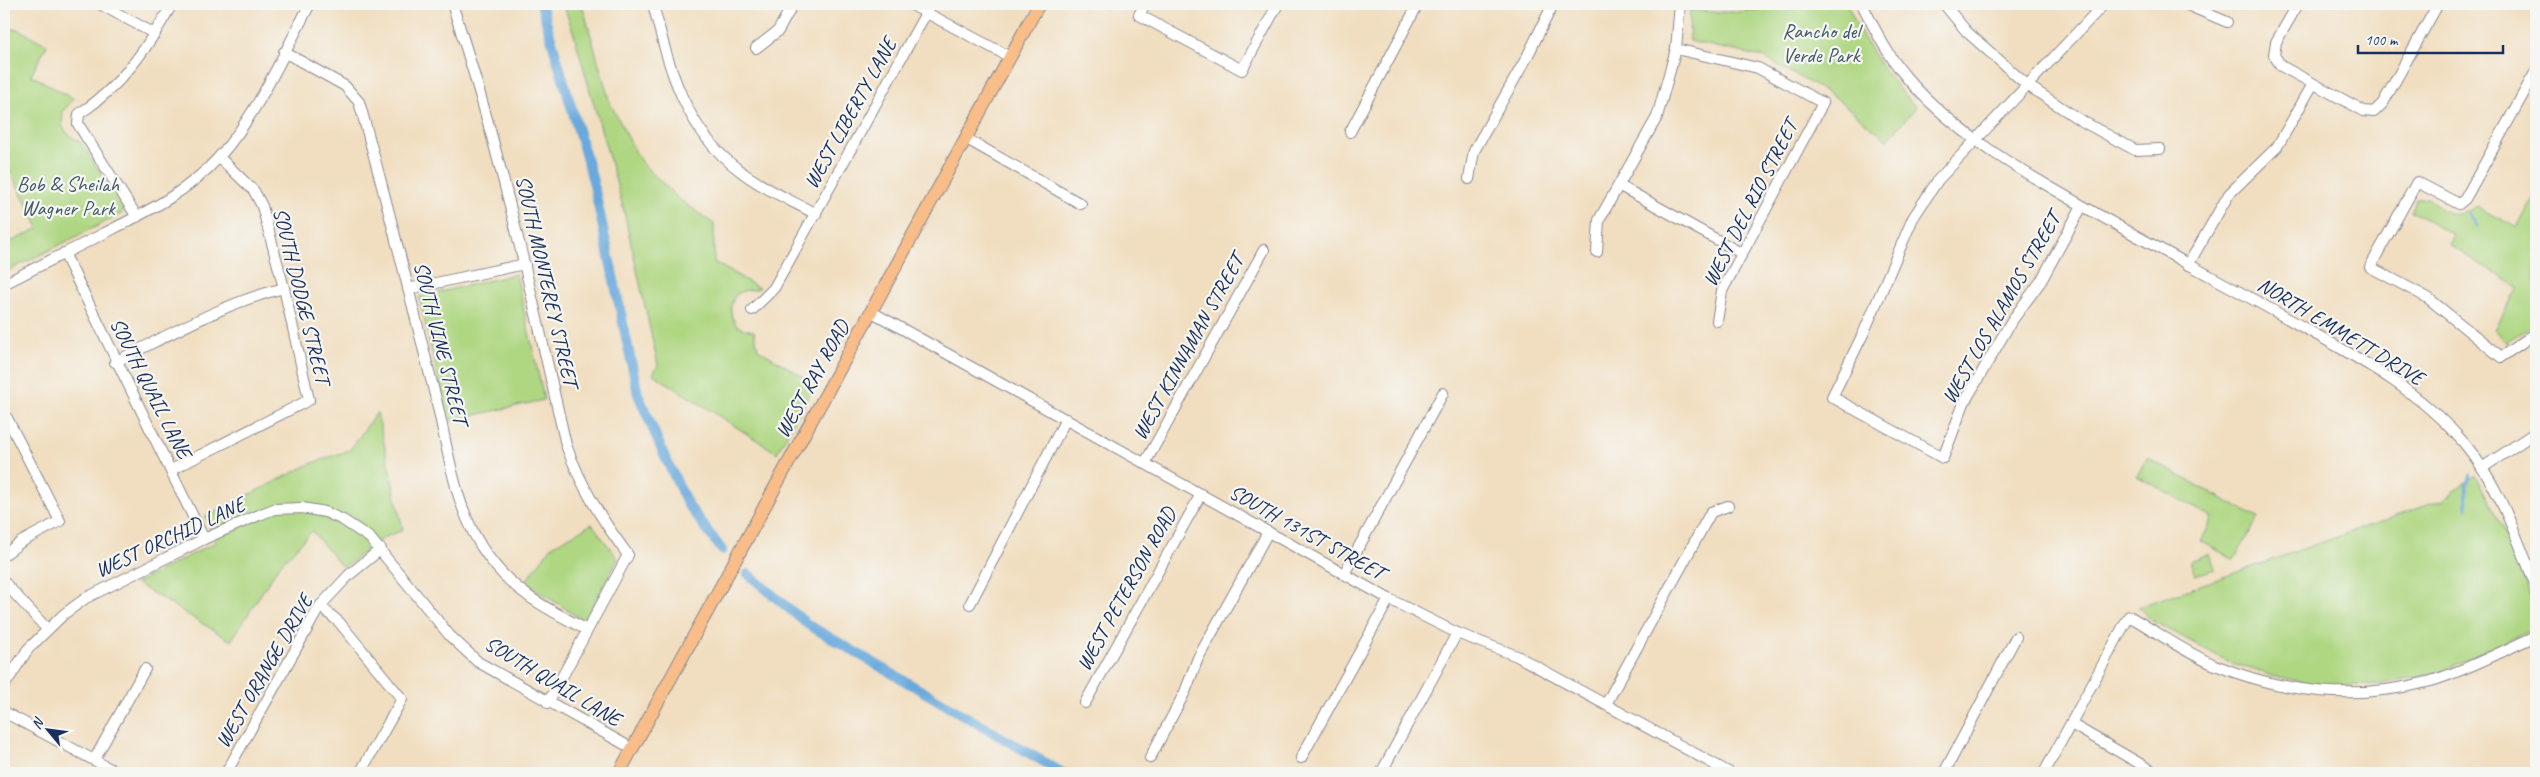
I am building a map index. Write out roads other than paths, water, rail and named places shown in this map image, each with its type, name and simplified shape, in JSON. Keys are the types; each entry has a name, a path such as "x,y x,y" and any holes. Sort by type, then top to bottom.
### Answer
{"main road":[{"name":"WEST RAY ROAD","path":"619,773 1039,4"}],"street":[{"path":"100,4 155,34"},
{"path":"137,217 76,118 78,114 110,90 128,71 155,34 172,4"},
{"path":"4,284 171,198 219,157 239,130 310,4"},
{"name":"SOUTH MONTEREY STREET","path":"452,4 498,154 566,445 578,478 600,518 628,556 587,630"},
{"path":"652,4 673,79 686,109 701,133 722,156 740,171 816,214"},
{"path":"756,48 778,31 793,4"},
{"path":"910,4 929,8 1010,58"},
{"path":"1145,4 1139,15 1242,70 1278,4"},
{"path":"1350,132 1418,4"},
{"path":"1469,179 1474,151 1527,57 1553,4"},
{"path":"1597,252 1600,220 1657,117 1676,49 1680,4"},
{"name":"NORTH EMMETT DRIVE","path":"1862,4 1889,54 1927,99 1976,140 2012,166 2373,366 2401,384 2430,407 2482,468 2508,516 2536,586"},
{"path":"1944,4 1967,32 2027,86 2080,120 2135,150 2160,149"},
{"path":"1976,140 2104,4"},
{"path":"2185,4 2227,22"},
{"path":"2298,4 2276,42 2274,55 2281,66 2364,111 2374,112 2382,103 2438,4"},
{"name":"WEST LIBERTY LANE","path":"752,310 774,288 929,8"},
{"name":"WEST DEL RIO STREET","path":"1676,49 1758,68 1823,103 1722,291 1717,321"},
{"name":"SOUTH VINE STREET","path":"284,52 345,86 359,102 408,289 454,482 472,530 490,559 529,599 587,630"},
{"path":"2536,71 2465,199 2459,204 2417,182 2370,267 2428,298 2500,356 2536,333"},
{"path":"2188,265 2230,194 2277,147 2313,84"},
{"path":"965,138 1082,204"},
{"name":"WEST LOS ALAMOS STREET","path":"1976,140 1938,180 1913,218 1864,332 1832,397 1943,458 1972,388 2011,322 2041,281 2082,206"},
{"name":"SOUTH DODGE STREET","path":"171,470 308,400 284,288 262,206 254,192 219,157"},
{"path":"1620,186 1741,253"},
{"name":"WEST KINNAMAN STREET","path":"1145,463 1264,250"},
{"name":"SOUTH QUAIL LANE","path":"64,253 204,539"},
{"path":"408,289 525,264"},
{"path":"116,362 222,308 256,295 284,288"},
{"name":"SOUTH 131ST STREET","path":"872,312 1389,599 1457,633 1517,656 1730,773"},
{"path":"1344,574 1443,393"},
{"path":"4,555 21,542 60,521 6,419"},
{"path":"970,604 1066,419"},
{"path":"2482,468 2536,432"},
{"name":"WEST PETERSON ROAD","path":"1085,703 1201,494"},
{"path":"1606,704 1711,512 1728,506"},
{"name":"WEST ORCHID LANE","path":"4,686 28,649 47,629 86,598 204,539 274,509 302,508 325,512 359,530 380,549"},
{"path":"1150,758 1185,692 1198,658 1268,532"},
{"name":"SOUTH QUAIL LANE","path":"380,549 450,636 478,662 632,749"},
{"name":"WEST ORANGE DRIVE","path":"226,773 320,606 349,575 380,549"},
{"path":"4,582 47,629"},
{"path":"1301,758 1389,599"},
{"path":"320,606 339,622 402,699 360,773"},
{"path":"2044,773 2129,616 2214,664 2267,683 2349,694 2385,692 2433,680 2536,636"},
{"path":"548,703 587,630"},
{"path":"1381,773 1457,633"},
{"path":"1944,773 2016,636"},
{"path":"94,760 145,669"},
{"path":"4,712 118,773"},
{"path":"2071,724 2156,773"}],"waterway":[{"path":"541,4 593,181 638,394 688,505 722,550"},
{"path":"2468,213 2476,226"},
{"path":"2467,508 2466,485 2470,475"},
{"path":"748,574 807,624 1063,773"}],"park label":[{"name":"Rancho del Verde Park","path":"1821,43"},
{"name":"Bob & Sheilah Wagner Park","path":"68,196"}]}
